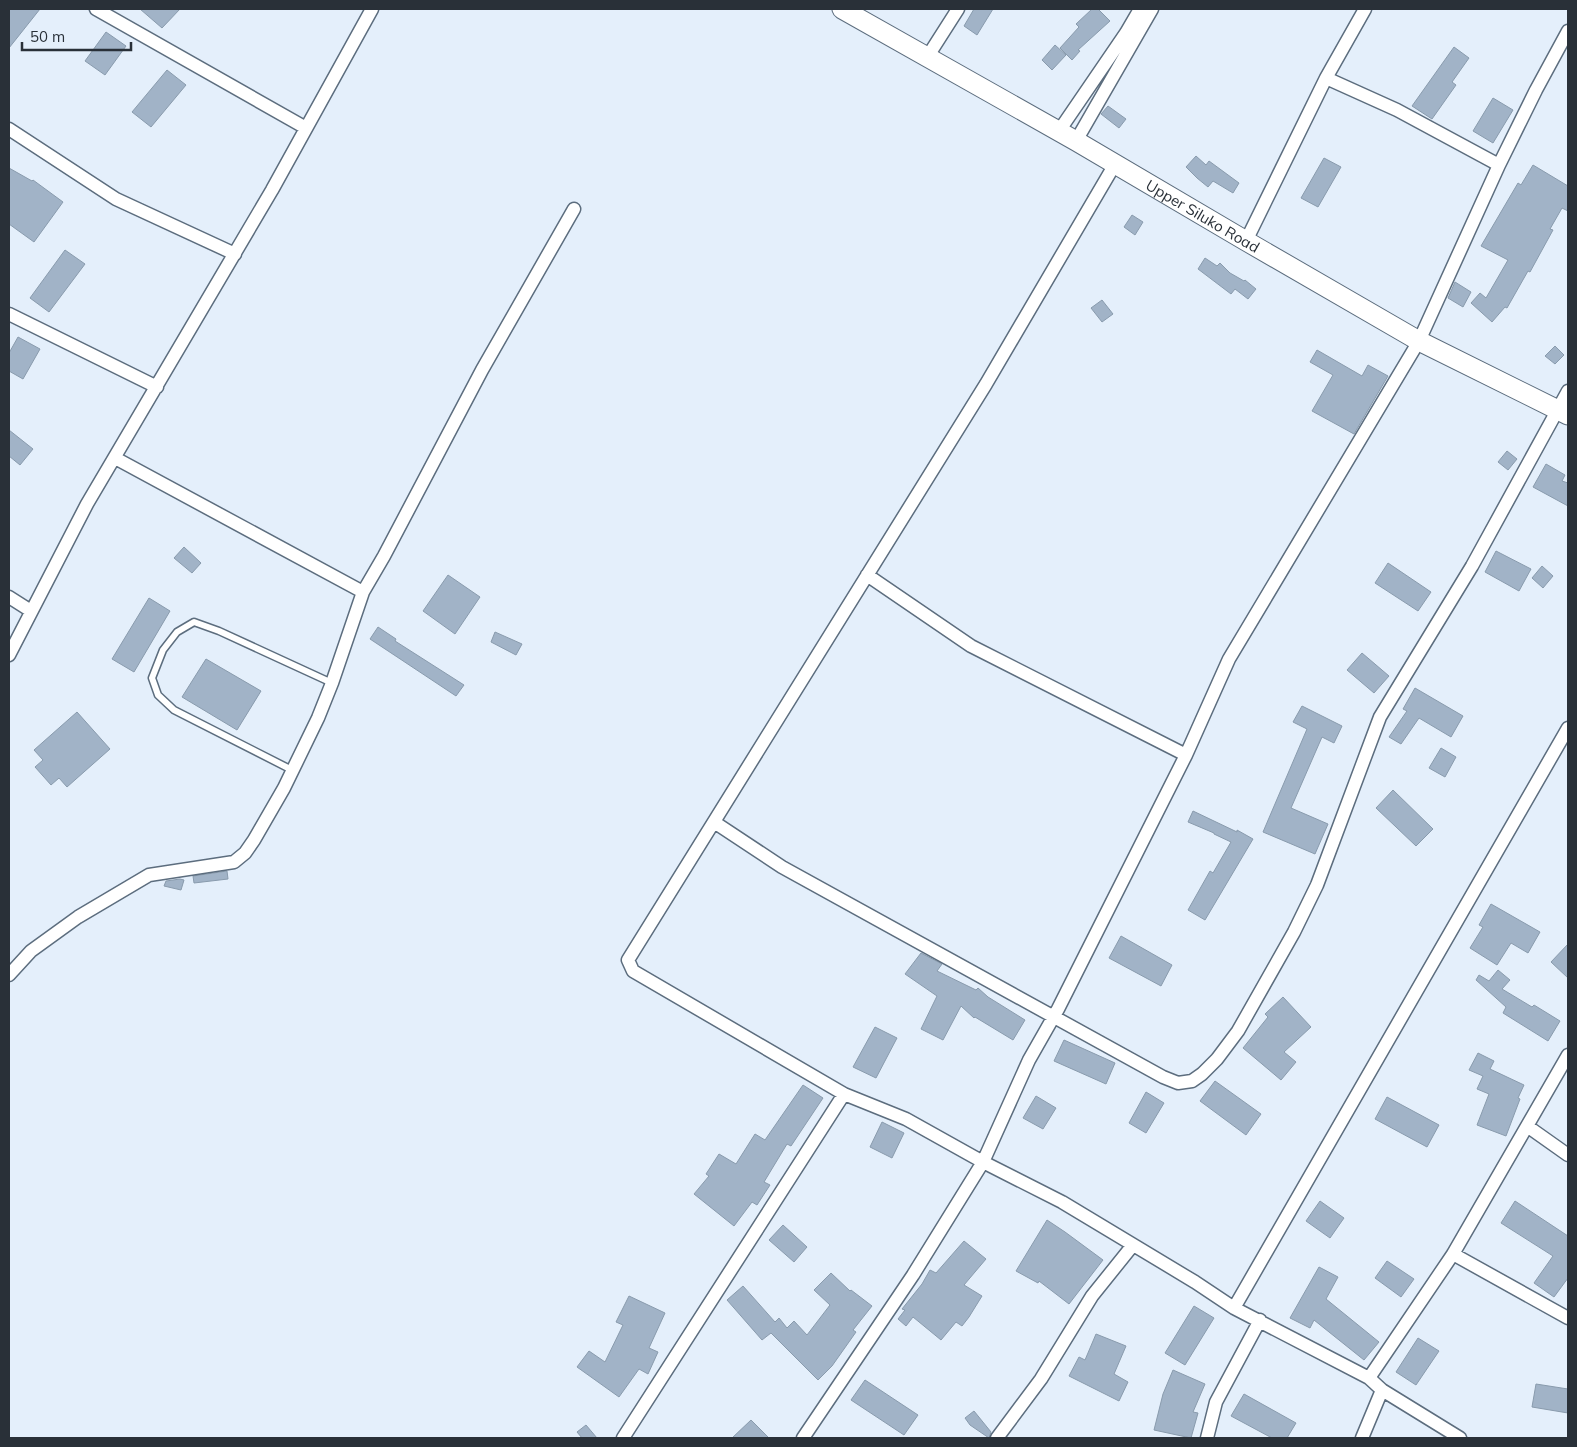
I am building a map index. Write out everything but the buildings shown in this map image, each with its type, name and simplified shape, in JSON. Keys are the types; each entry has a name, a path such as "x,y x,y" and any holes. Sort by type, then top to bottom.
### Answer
{"main road":[{"name":"Upper Siluko Road","path":"842,9 1076,140 1246,242 1419,341 1563,412"}],"street":[{"path":"96,9 306,128"},
{"path":"9,655 87,504 235,254 372,9"},
{"path":"928,56 958,9"},
{"path":"1059,131 1126,33 1140,9"},
{"path":"1076,140 1152,9"},
{"path":"1246,242 1326,78 1365,9"},
{"path":"803,1438 913,1275 983,1162 1029,1060 1053,1017 1186,755 1229,659 1419,341 1499,165 1568,31"},
{"path":"1326,78 1398,110 1499,165"},
{"path":"9,129 116,199 235,254"},
{"path":"1115,164 986,384 628,960 633,971 844,1094 906,1119 983,1162 1062,1202 1195,1282 1234,1308 1369,1378 1382,1390 1460,1438"},
{"path":"9,975 31,951 78,917 149,875 234,862 254,840 281,794 332,682 363,592 384,556 482,370 574,209"},
{"path":"9,314 157,387"},
{"path":"714,822 782,867 1163,1077 1178,1083 1192,1081 1217,1059 1238,1030 1306,909 1380,717 1563,412 1568,390"},
{"path":"114,458 363,592"},
{"path":"867,575 971,646 1186,755"},
{"path":"9,597 31,611"},
{"path":"1234,1308 1568,728"},
{"path":"1369,1378 1453,1254 1568,1055"},
{"path":"623,1438 844,1094"},
{"path":"1527,1126 1568,1155"},
{"path":"997,1438 1041,1379 1092,1296 1133,1245"},
{"path":"1453,1254 1568,1318"},
{"path":"1207,1438 1216,1402 1260,1320"},
{"path":"1362,1438 1382,1390"}],"lane":[{"path":"292,770 174,710 158,695 152,678 163,650 177,632 194,622 332,682"}]}
